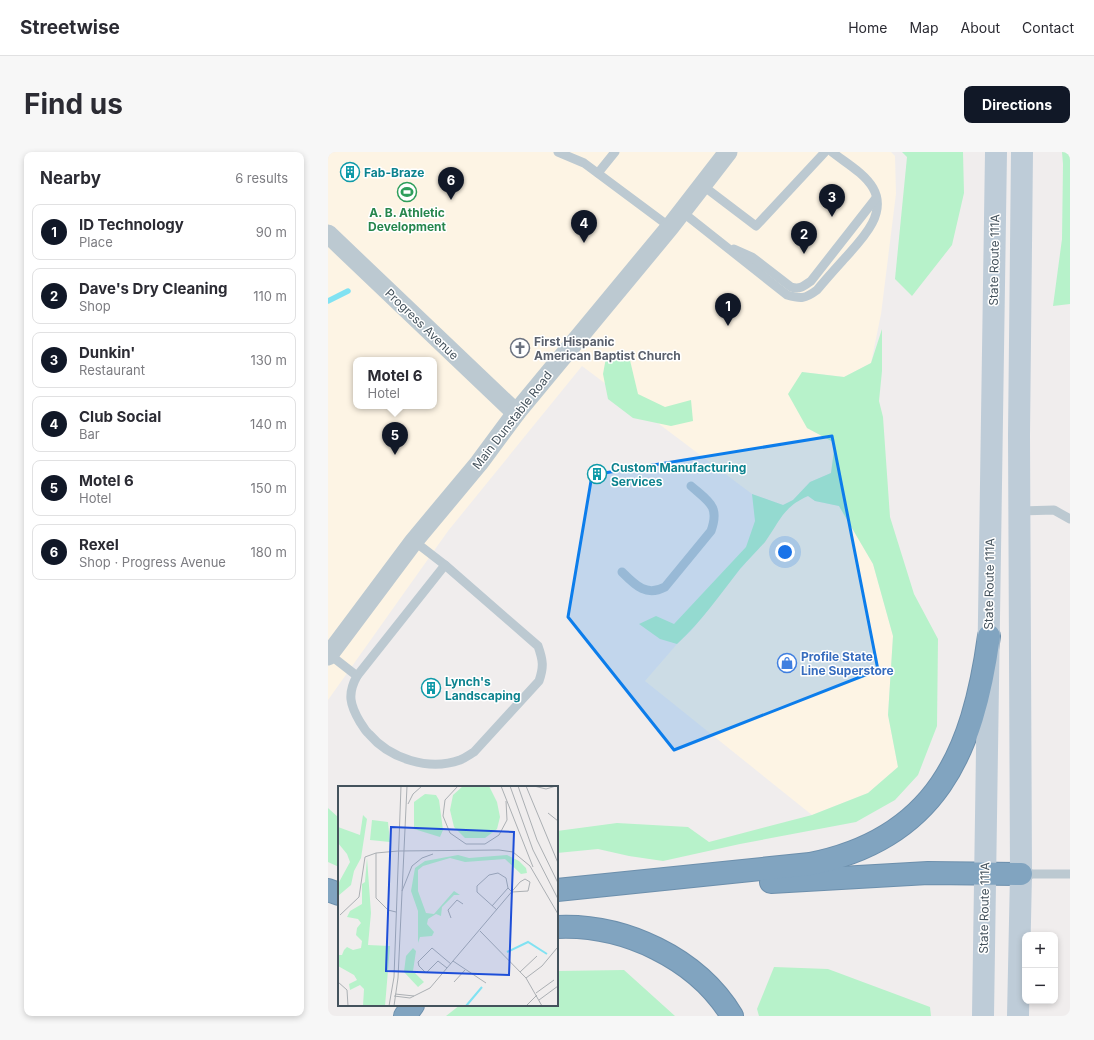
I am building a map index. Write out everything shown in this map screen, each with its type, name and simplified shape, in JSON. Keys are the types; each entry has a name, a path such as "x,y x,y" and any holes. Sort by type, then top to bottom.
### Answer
{"highway":[{"path":"558,890 810,864 846,855 879,841 903,826 921,809 938,789 953,765 964,740 974,709 982,676 988,636"},
{"path":"558,894 915,874 1021,874"},
{"path":"328,890 338,894"},
{"path":"558,928 577,927 604,930 629,938 657,950 682,964 699,978 721,1000 732,1016"},
{"path":"405,1016 412,1006"}],"main road":[{"name":"State Route 111A","path":"983,1016 996,152"},
{"path":"1018,1016 1021,874 1020,510 1022,152"}],"street":[{"name":"Main Dunstable Road","path":"328,655 414,541 473,470 516,413 670,226 728,152"},
{"name":"Progress Avenue","path":"328,234 516,413"}],"lane":[{"path":"558,152 584,163 670,226"},
{"path":"598,173 615,152"},
{"path":"702,186 756,226 825,152"},
{"path":"681,211 787,295 799,298 808,296 817,290 862,238 871,226 876,212 876,198 873,189 862,175 832,152"},
{"path":"727,247 738,250 752,257 791,287 797,289 811,281 876,198"},
{"path":"622,572 637,586 647,591 658,591 665,587 706,537 715,521 714,511 711,504 691,486"},
{"path":"1020,510 1054,510 1070,519"},
{"path":"414,541 444,565 538,646 542,657 543,669 539,681 474,752 461,760 441,764 420,763 402,758 384,748 368,734 354,712 350,697 352,686 357,676 444,565"},
{"path":"328,655 357,676"},
{"path":"1021,874 1070,874"}],"highlighted area":[{"path":"832,436 878,670 674,750 568,617 592,475"}],"shaded area":[{"path":"328,152 891,152 895,156 896,194 881,314 871,363 844,377 802,372 807,428 835,443 831,473 810,482 793,500 783,505 752,494 582,366 448,531 328,700"},
{"path":"808,496 815,501 839,506 873,564 893,636 888,715 898,767 868,793 812,815 645,681 677,644 691,631 741,568 764,542 783,514 795,502"}],"green space":[{"path":"902,152 963,152 964,193 952,245 912,296 895,279 907,157"},
{"path":"1062,152 1070,152 1070,304 1053,306 1062,239"},
{"path":"882,329 882,371 879,401 883,417 890,517 914,594 938,639 937,726 918,775 895,800 856,822 740,844 663,861 629,856 598,849 558,853 558,831 617,823 688,827 709,842 812,815 868,793 898,767 888,715 893,636 873,564 839,506 815,501 808,496 787,510 765,542 740,569 686,636 677,644 660,639 639,624 656,616 674,624 746,547 755,521 752,494 783,505 793,500 810,482 831,473 835,443 807,428 788,394 802,372 844,377 871,363"},
{"path":"607,352 629,356 638,394 665,407 691,400 693,421 671,426 633,418 608,399 603,374"},
{"path":"328,808 338,817 338,867 328,862"},
{"path":"774,967 828,969 930,1007 931,1016 759,1016 757,1009"},
{"path":"624,970 675,1016 446,1016 459,1006 558,1006 558,971"}],"waterway":[{"path":"328,301 348,291"}],"place":[{"name":"Fab-Braze","path":"350,172"},
{"name":"A. B. Athletic Development","path":"407,192"},
{"name":"Rexel","path":"451,200"},
{"name":"Dunkin'","path":"832,217"},
{"name":"Club Social","path":"584,243"},
{"name":"Dave's Dry Cleaning","path":"804,254"},
{"name":"ID Technology","path":"728,326"},
{"name":"First Hispanic American Baptist Church","path":"520,348"},
{"name":"Motel 6","path":"395,455"},
{"name":"Custom Manufacturing Services","path":"597,474"},
{"name":"Profile State Line Superstore","path":"787,663"},
{"name":"Lynch's Landscaping","path":"431,688"}]}
